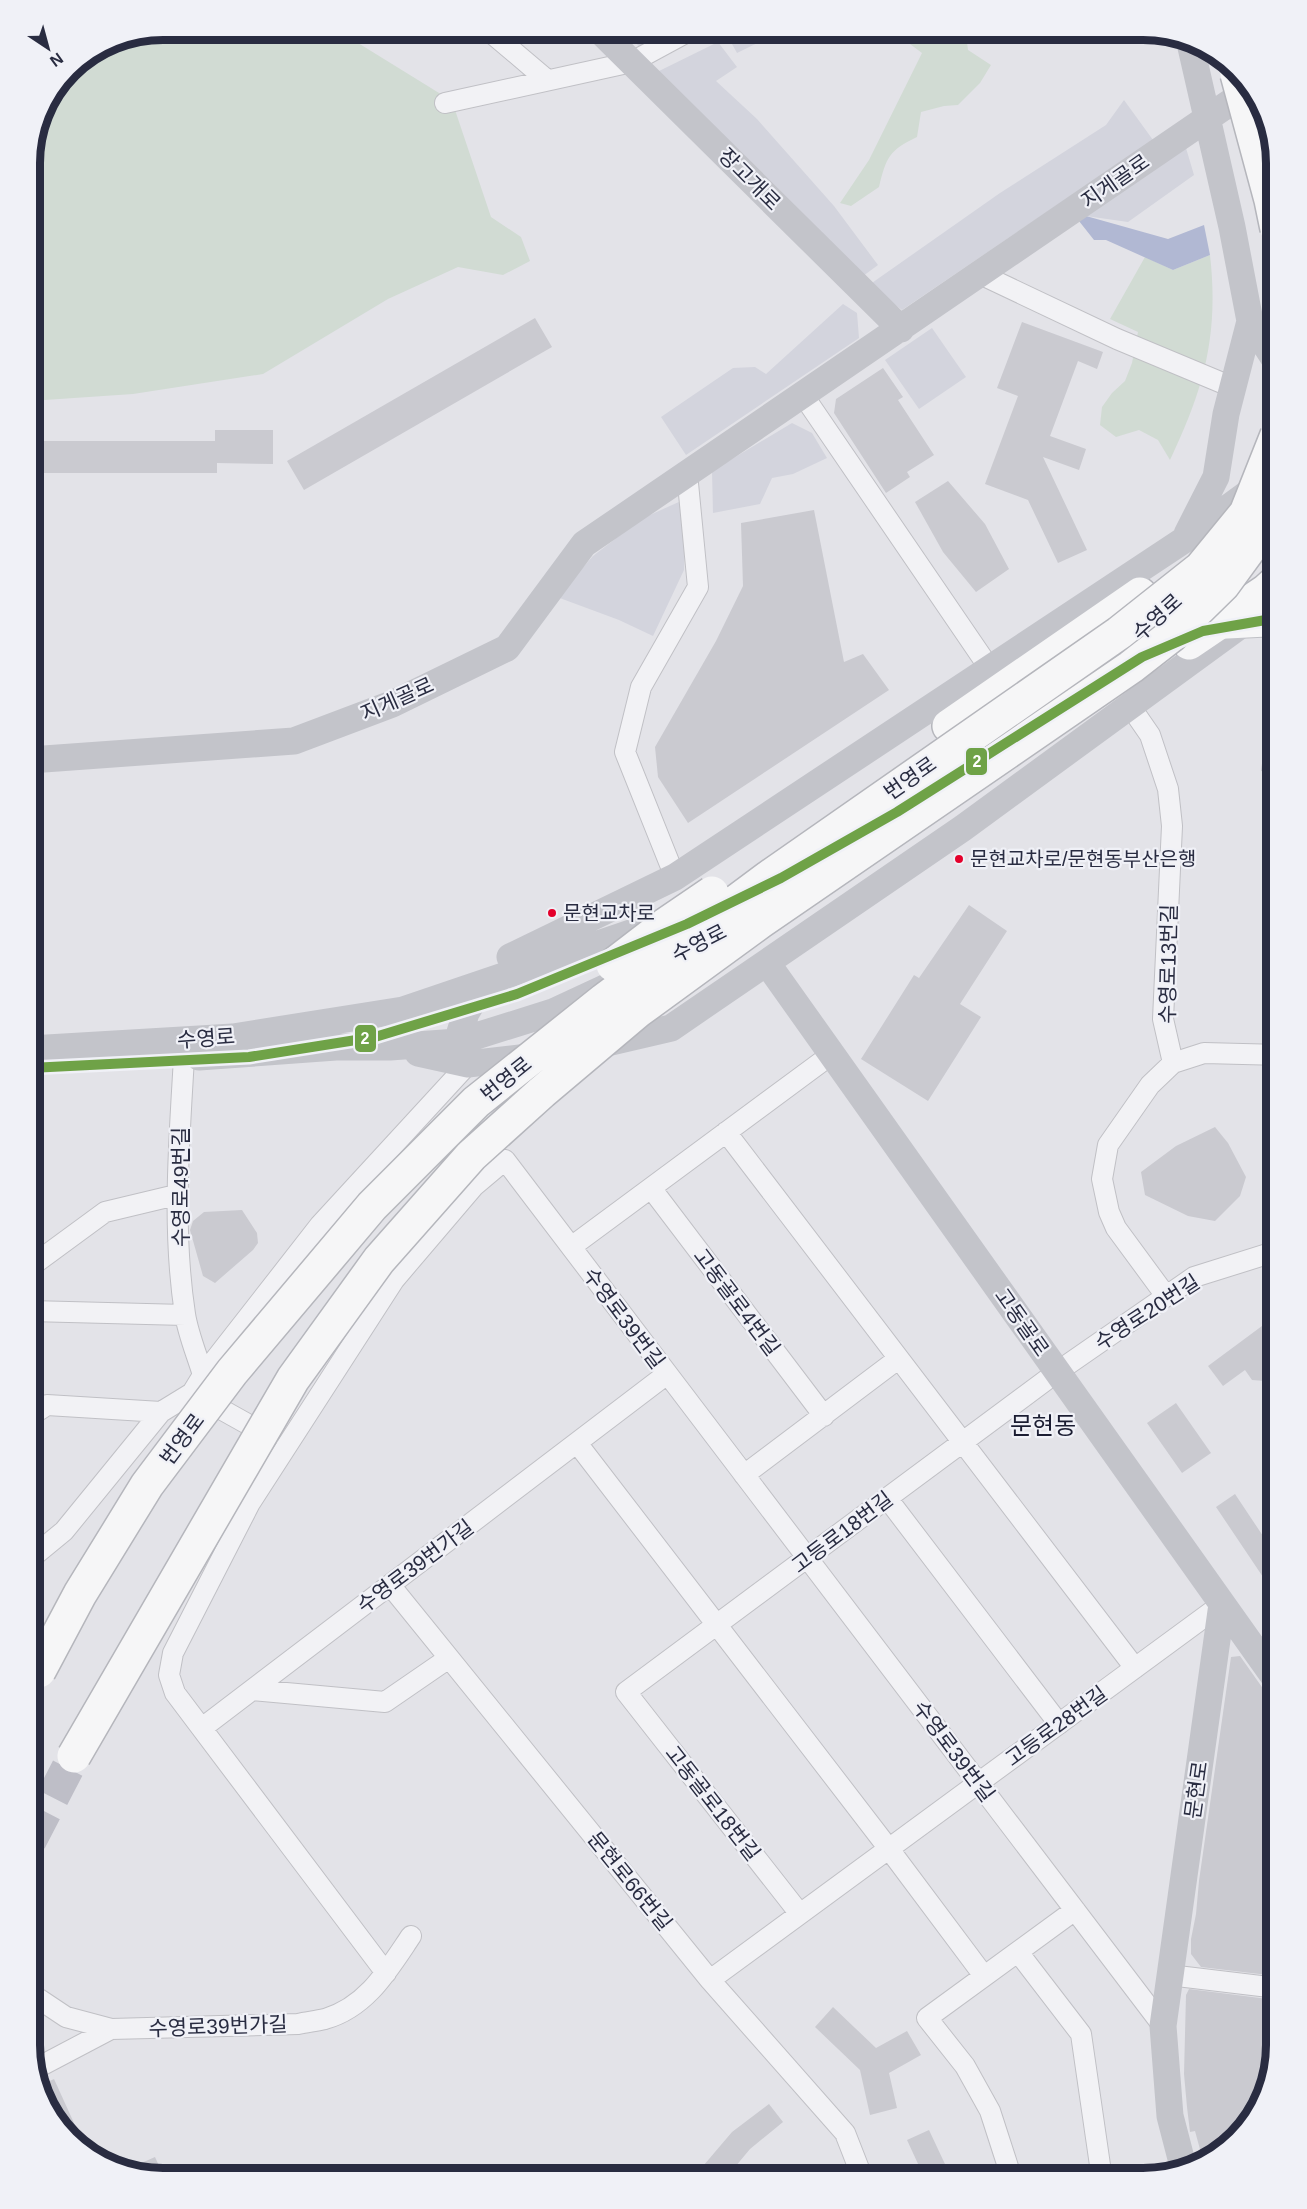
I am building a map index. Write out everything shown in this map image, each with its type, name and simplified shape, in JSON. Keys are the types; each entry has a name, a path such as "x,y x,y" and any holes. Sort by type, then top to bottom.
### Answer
{"highway":[{"path":"1241,88 1266,181"},
{"name":"번영로","path":"40,1669 81,1594 147,1485 232,1372 372,1206 476,1102 604,1000 769,877 1119,633 1201,568 1246,513 1266,463"},
{"name":"번영로","path":"74,1756 294,1379 379,1260 471,1156 638,1011 760,922 1131,667 1172,635 1223,585 1266,524"},
{"path":"471,1156 583,1072 1189,643 1232,622 1266,591"},
{"path":"476,1102 573,996 665,925 1140,594"}],"main road":[{"name":"장고개로","path":"610,40 901,329"},
{"path":"1192,50 1232,226 1250,321 1266,346"},
{"name":"지게골로","path":"41,759 294,741 392,704 507,648 584,544 1244,93"},
{"path":"1140,594 1184,540 1216,477 1232,387 1250,321"},
{"name":"수영로","path":"380,1014 532,948 675,877 1184,540 1266,480"},
{"name":"수영로","path":"1140,594 1266,516"},
{"name":"수영로","path":"41,1048 233,1037 403,1010 724,901 948,768 1117,654 1266,519"},
{"name":"수영로","path":"41,1066 336,1047 390,1047 463,1053 712,939 804,882 1031,728 1152,642 1266,575"},
{"path":"518,970 478,993 466,1013 463,1053 568,1052 671,1028 963,828 1186,668 1232,622 1266,597"},
{"path":"1232,622 1266,621"},
{"name":"고동골로","path":"767,963 1266,1666"},
{"name":"문현로","path":"1182,2162 1170,2116 1163,2026 1222,1604"}],"street":[{"path":"500,40 547,80"},
{"path":"444,103 632,62 672,41"},
{"path":"980,274 1117,339 1232,387"},
{"path":"803,394 990,669"},
{"path":"675,877 625,752 641,687 698,587 687,473"},
{"name":"수영로13번길","path":"1130,706 1150,735 1168,789 1172,826 1163,1019 1173,1063"},
{"path":"40,1551 64,1531 161,1412 192,1393 203,1375 320,1225 463,1053"},
{"path":"1166,1296 1116,1228 1109,1212 1102,1179 1108,1145 1150,1084 1173,1063 1204,1053 1266,1054"},
{"path":"571,1247 832,1054"},
{"name":"수영로49번길","path":"184,1058 176,1195 185,1315 203,1375"},
{"path":"726,1132 1135,1668"},
{"name":"수영로39번길","path":"287,1445 394,1280 474,1185 505,1160 1163,2026"},
{"name":"고동골로4번길","path":"651,1188 824,1416"},
{"path":"40,1259 105,1212 176,1195"},
{"name":"수영로20번길","path":"1057,1372 1194,1278 1266,1255"},
{"path":"40,1311 185,1315"},
{"path":"744,1475 898,1359"},
{"name":"고등로18번길","path":"626,1692 1057,1372"},
{"name":"수영로39번가길","path":"202,1728 667,1374"},
{"path":"192,1393 287,1445 250,1503 173,1653 169,1675 175,1693 386,1973"},
{"path":"40,1409 47,1405 161,1412"},
{"path":"577,1443 984,1976"},
{"path":"887,1498 1059,1724"},
{"name":"문현로66번길","path":"390,1585 710,1980 845,2133 859,2168"},
{"name":"고등로28번길","path":"710,1980 1222,1604"},
{"path":"253,1690 385,1702 448,1658"},
{"name":"고동골로18번길","path":"626,1692 800,1914"},
{"path":"1008,2168 990,2111 965,2066 927,2018 1075,1910"},
{"name":"수영로39번가길","path":"40,2000 66,2017 111,2029 298,2024 326,2019 351,2008 374,1989 411,1936"},
{"path":"1018,1952 1081,2034 1100,2168"},
{"path":"1169,1975 1266,1987"},
{"path":"43,2065 111,2029"}],"shaded area":[{"path":"163,40 354,40 452,101 491,217 521,237 530,261 503,275 458,267 388,299 263,374 133,394 41,400 41,155 43,139 50,116 61,95 74,78 78,78 78,74 109,53 139,43"},
{"path":"633,40 653,40 640,47"},
{"path":"730,41 762,41 737,53"},
{"path":"912,41 967,41 968,50 991,65 980,83 958,105 921,112 917,137 900,146 890,156 879,187 851,206 840,203 869,160 922,53 910,44"},
{"path":"718,42 737,67 716,81 757,119 834,206 878,265 859,279 657,72"},
{"path":"1124,100 1153,140 902,310 869,285 1000,193 1106,125"},
{"path":"1186,148 1194,175 1128,222 1086,216"},
{"path":"1210,255 1212,311 1206,361 1192,409 1170,460 1158,440 1139,430 1116,437 1100,425 1102,407 1125,381 1132,363 1138,332 1110,319 1145,257 1173,270"},
{"path":"843,304 857,313 859,338 686,455 661,417 733,368 755,367 766,374"},
{"path":"932,328 966,377 919,409 885,360"},
{"path":"792,423 812,433 827,458 793,474 772,478 760,504 713,513 712,471"},
{"path":"681,501 685,528 684,570 653,636 619,620 557,597 593,556 641,519"}],"water":[{"path":"1086,216 1168,239 1204,225 1210,255 1173,270 1106,240 1094,240 1079,221"}],"building":[{"path":"535,318 552,347 304,490 287,461"},
{"path":"1022,322 1103,352 1097,369 1078,361 1050,436 1086,449 1079,470 1043,457 1087,550 1058,563 1028,500 985,484 1018,396 997,388"},
{"path":"883,368 903,397 898,400 934,455 907,472 910,477 886,493 834,413 836,399"},
{"path":"215,430 273,430 273,464 217,463 217,473 41,473 41,441 215,441"},
{"path":"948,481 985,524 1009,569 976,592 943,552 915,502"},
{"path":"814,510 844,662 863,654 889,690 688,823 658,777 655,747 716,641 743,586 741,523"},
{"path":"1266,733 1266,772 1261,771"},
{"path":"969,905 1007,931 960,1004 981,1017 928,1101 861,1059 914,975 919,978"},
{"path":"1215,1127 1228,1143 1246,1177 1240,1196 1215,1221 1188,1216 1145,1195 1141,1172 1176,1146"},
{"path":"242,1210 257,1233 258,1243 215,1283 203,1276 190,1230 193,1221 204,1212"},
{"path":"1262,1326 1266,1331 1266,1381 1252,1380 1245,1370 1223,1386 1208,1366"},
{"path":"1176,1403 1211,1453 1182,1473 1147,1423"},
{"path":"1235,1494 1266,1540 1266,1575 1263,1577 1216,1507"},
{"path":"1240,1656 1266,1692 1266,1975 1201,1967 1191,1954 1191,1939 1231,1657"},
{"path":"1189,1989 1266,1999 1265,2062 1257,2093 1241,2121 1231,2133 1201,2154 1195,2131 1190,2132 1184,2074 1186,1995"},
{"path":"833,2007 876,2048 907,2031 921,2055 889,2073 897,2108 870,2115 860,2070 815,2027"},
{"path":"54,2079 80,2136 61,2114 46,2082"},
{"path":"769,2104 783,2122 750,2149 734,2168 701,2168 732,2132"},
{"path":"929,2130 947,2168 920,2168 907,2140"},
{"path":"155,2157 160,2168 155,2168 136,2165"}],"tunnel":[{"path":"40,1821 74,1756"}],"transit line":[{"name":"2","path":"41,1067 249,1057 375,1037 517,994 687,924 781,878 897,812 1142,657 1203,631 1266,620"}],"place":[{"name":"문현교차로/문현동부산은행","path":"959,859"},
{"name":"문현교차로","path":"552,913"}],"district":[{"name":"문현동","path":"1043,1425"}]}
